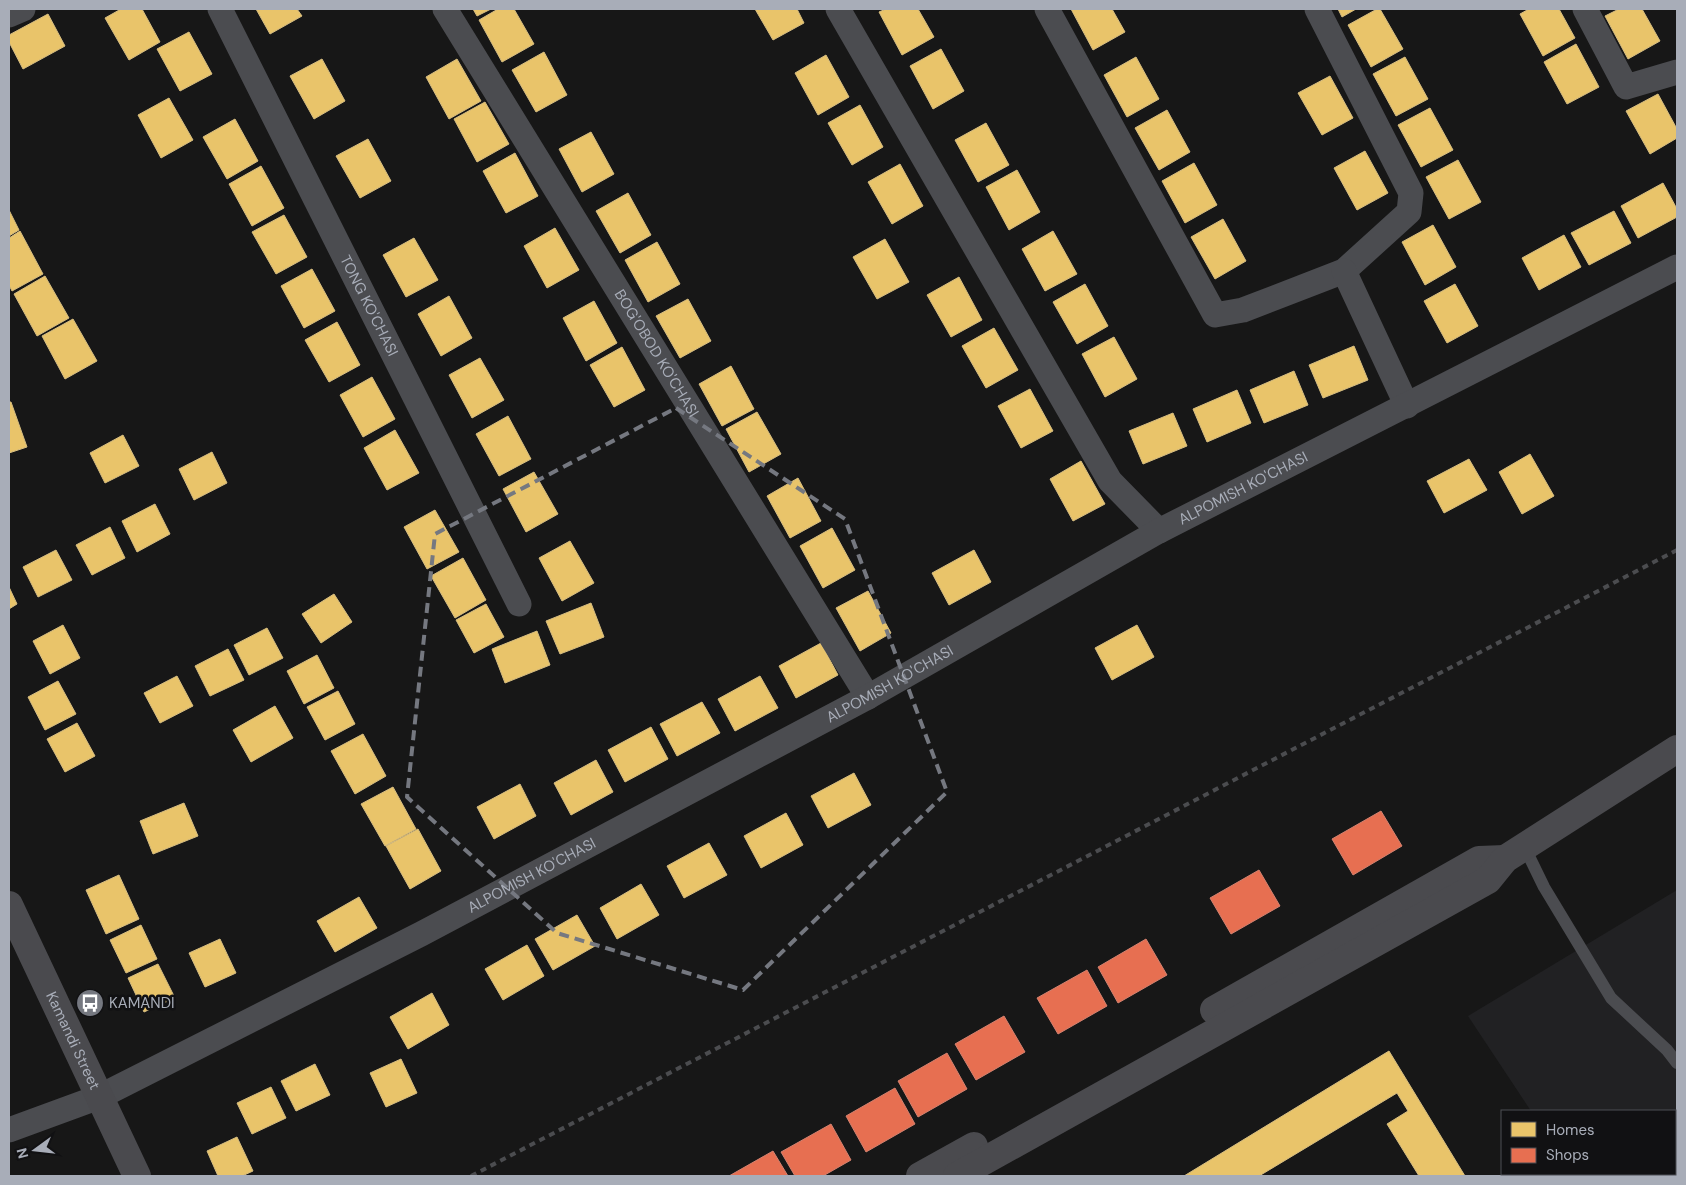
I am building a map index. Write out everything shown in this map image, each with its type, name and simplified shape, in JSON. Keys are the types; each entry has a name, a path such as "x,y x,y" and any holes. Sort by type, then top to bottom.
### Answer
{"main road":[{"path":"957,1176 1488,880 1515,852 1677,749"},
{"path":"920,1176 1478,860 1515,852"},
{"name":"Kamandi Street","path":"9,905 136,1176"}],"street":[{"path":"9,15 23,9"},
{"name":"TONG KO'CHASI","path":"220,9 519,604"},
{"name":"BOG'OBOD KO'CHASI","path":"445,9 868,697"},
{"path":"838,9 1110,481 1159,531"},
{"path":"1047,9 1214,315 1243,310 1344,271 1409,212 1411,193 1317,9"},
{"path":"1585,9 1626,87 1677,72"},
{"name":"ALPOMISH KO'CHASI","path":"9,1130 99,1097 421,934 868,697 1159,531 1677,267"},
{"path":"1344,271 1406,406"}],"lane":[{"path":"1515,852 1544,887 1611,998 1667,1050 1677,1063"}],"highlighted area":[{"path":"676,408 845,519 947,792 743,990 557,933 407,797 435,534"}],"shaded area":[{"path":"1677,890 1677,1176 1574,1176 1676,1175 1676,1110 1530,1110 1468,1016"}],"building: Homes":[{"path":"121,9 142,9 160,42 129,60 105,18"},
{"path":"256,9 297,9 302,16 270,34"},
{"path":"473,9 491,9 477,16"},
{"path":"498,9 514,9 534,44 502,62 479,20"},
{"path":"755,9 797,9 804,23 773,40"},
{"path":"886,9 918,9 934,37 902,55 879,12"},
{"path":"1071,9 1112,9 1125,32 1093,50"},
{"path":"1338,9 1356,9 1342,17"},
{"path":"1380,9 1403,49 1371,67 1348,25"},
{"path":"1529,9 1559,9 1575,38 1543,56 1520,14"},
{"path":"1619,9 1642,9 1660,41 1628,59 1605,16"},
{"path":"48,14 65,46 23,69 9,42 9,35"},
{"path":"189,32 212,74 180,91 157,49"},
{"path":"1576,44 1599,87 1567,104 1544,62"},
{"path":"941,49 964,91 933,109 910,66"},
{"path":"544,52 567,95 536,112 512,70"},
{"path":"826,55 849,97 818,115 795,73"},
{"path":"1136,57 1159,99 1127,117 1104,75"},
{"path":"1405,57 1428,99 1396,116 1373,74"},
{"path":"322,59 345,101 314,119 290,76"},
{"path":"457,59 481,101 449,119 426,77"},
{"path":"1330,76 1353,118 1322,135 1298,93"},
{"path":"1658,94 1677,129 1677,138 1650,154 1626,111"},
{"path":"169,98 193,140 161,158 138,115"},
{"path":"485,102 509,144 477,162 454,119"},
{"path":"860,105 883,147 852,165 828,123"},
{"path":"1430,108 1453,150 1421,167 1398,125"},
{"path":"1167,110 1190,152 1159,170 1135,128"},
{"path":"235,119 258,161 227,179 203,137"},
{"path":"986,123 1009,165 978,182 955,140"},
{"path":"591,132 614,174 582,192 559,149"},
{"path":"368,139 391,181 360,198 336,156"},
{"path":"1365,151 1388,193 1357,210 1334,168"},
{"path":"515,153 538,196 506,213 483,171"},
{"path":"1458,160 1481,202 1449,219 1426,177"},
{"path":"1194,163 1217,205 1185,223 1162,181"},
{"path":"900,164 923,206 892,224 868,182"},
{"path":"261,166 284,208 252,226 229,184"},
{"path":"1017,170 1040,212 1009,230 986,187"},
{"path":"1663,183 1677,209 1677,217 1638,238 1621,206"},
{"path":"628,193 651,235 620,253 596,211"},
{"path":"9,210 19,230 9,236"},
{"path":"1614,211 1631,243 1589,265 1571,233"},
{"path":"284,215 307,257 276,274 252,232"},
{"path":"1223,219 1246,261 1215,279 1191,237"},
{"path":"1433,225 1456,267 1425,285 1402,242"},
{"path":"555,228 579,270 547,288 524,246"},
{"path":"20,231 43,274 12,291 9,285 9,238"},
{"path":"1053,231 1077,274 1045,291 1022,249"},
{"path":"1564,235 1581,267 1539,290 1522,258"},
{"path":"414,238 438,280 406,297 383,255"},
{"path":"885,239 909,282 877,299 853,257"},
{"path":"657,242 680,284 648,302 625,260"},
{"path":"312,269 335,311 304,328 281,286"},
{"path":"45,276 69,318 37,336 14,294"},
{"path":"959,277 982,320 951,337 927,295"},
{"path":"1085,284 1108,326 1077,344 1053,302"},
{"path":"1455,284 1478,326 1447,343 1424,301"},
{"path":"449,296 472,338 441,356 418,314"},
{"path":"688,299 711,341 680,358 656,316"},
{"path":"594,301 617,343 586,361 563,318"},
{"path":"73,319 97,361 65,379 42,336"},
{"path":"337,322 360,365 329,382 305,340"},
{"path":"994,328 1018,370 986,388 962,346"},
{"path":"1114,337 1137,379 1105,397 1082,354"},
{"path":"1354,346 1368,380 1323,398 1309,365"},
{"path":"622,347 645,390 614,407 590,365"},
{"path":"480,358 504,400 472,418 449,375"},
{"path":"731,366 754,409 722,426 699,384"},
{"path":"1294,371 1308,405 1264,423 1250,390"},
{"path":"372,377 395,419 363,437 340,395"},
{"path":"1030,389 1053,431 1021,448 998,406"},
{"path":"1237,390 1251,423 1207,442 1193,409"},
{"path":"9,402 11,402 27,447 9,453"},
{"path":"757,412 781,454 749,472 726,429"},
{"path":"1173,413 1187,446 1143,464 1129,431"},
{"path":"508,416 531,459 499,476 476,434"},
{"path":"395,430 419,473 387,490 364,448"},
{"path":"123,435 139,466 105,483 90,453"},
{"path":"212,452 227,483 194,500 179,469"},
{"path":"1530,454 1554,496 1522,514 1499,472"},
{"path":"1469,459 1487,490 1444,513 1427,481"},
{"path":"1081,461 1105,504 1073,521 1050,479"},
{"path":"534,472 558,514 526,532 503,489"},
{"path":"798,478 821,521 790,538 767,496"},
{"path":"155,504 170,534 137,552 122,521"},
{"path":"435,510 459,552 427,569 404,527"},
{"path":"110,527 125,558 92,575 76,545"},
{"path":"832,528 855,570 823,588 800,546"},
{"path":"570,541 594,583 562,601 539,558"},
{"path":"56,550 72,580 38,597 23,567"},
{"path":"974,550 991,582 949,605 932,573"},
{"path":"463,558 486,600 455,618 431,576"},
{"path":"9,587 17,604 9,609"},
{"path":"868,591 891,633 860,651 836,608"},
{"path":"334,594 352,622 321,643 302,614"},
{"path":"591,603 604,637 560,654 546,621"},
{"path":"486,604 504,637 474,653 456,620"},
{"path":"63,625 80,658 50,674 33,641"},
{"path":"1137,625 1154,657 1112,680 1095,648"},
{"path":"267,628 283,658 249,675 234,645"},
{"path":"537,631 550,665 505,683 492,649"},
{"path":"821,643 838,675 796,698 779,666"},
{"path":"228,649 244,680 210,696 195,666"},
{"path":"317,655 334,688 304,704 287,671"},
{"path":"177,676 193,706 160,723 144,693"},
{"path":"760,676 778,708 735,731 718,699"},
{"path":"58,681 76,714 45,730 28,697"},
{"path":"338,691 355,724 325,740 307,707"},
{"path":"702,702 720,733 677,756 660,724"},
{"path":"275,706 293,738 251,762 233,730"},
{"path":"77,723 95,756 65,772 47,739"},
{"path":"651,727 668,759 625,782 608,750"},
{"path":"363,734 386,776 355,794 331,751"},
{"path":"596,760 613,792 571,815 554,783"},
{"path":"854,773 871,805 828,828 811,796"},
{"path":"520,784 536,816 494,839 477,807"},
{"path":"393,787 416,829 385,846 361,804"},
{"path":"184,803 198,836 153,854 140,821"},
{"path":"786,813 803,845 761,868 744,836"},
{"path":"418,829 441,871 410,889 386,846"},
{"path":"709,843 727,875 684,898 667,866"},
{"path":"119,875 139,919 106,934 86,890"},
{"path":"641,884 659,915 617,939 600,908"},
{"path":"359,897 377,928 335,952 317,921"},
{"path":"577,915 595,946 553,970 535,939"},
{"path":"141,925 157,959 126,973 110,940"},
{"path":"220,939 236,973 205,987 189,953"},
{"path":"527,945 544,976 503,1000 485,969"},
{"path":"158,964 175,998 144,1012 128,978"},
{"path":"432,993 449,1025 408,1049 390,1017"},
{"path":"1389,1051 1465,1176 1419,1176 1387,1124 1408,1111 1397,1093 1259,1176 1184,1176"},
{"path":"401,1059 417,1093 386,1107 370,1073"},
{"path":"315,1064 330,1095 296,1111 281,1081"},
{"path":"271,1087 286,1118 252,1134 237,1103"},
{"path":"237,1137 253,1171 242,1176 218,1176 207,1151"}],"building: Shops":[{"path":"1381,811 1402,846 1353,875 1332,839"},
{"path":"1259,870 1280,906 1231,934 1210,898"},
{"path":"1146,939 1167,975 1118,1003 1098,967"},
{"path":"1087,970 1107,1006 1058,1034 1037,998"},
{"path":"1004,1016 1025,1052 976,1080 955,1044"},
{"path":"947,1053 967,1089 918,1117 898,1081"},
{"path":"895,1088 915,1124 866,1152 846,1116"},
{"path":"831,1124 851,1160 823,1176 795,1176 781,1152"},
{"path":"773,1151 788,1176 729,1176"}],"railway":[{"path":"471,1176 1677,550"}],"place":[{"name":"KAMANDI","path":"90,1003"}]}
